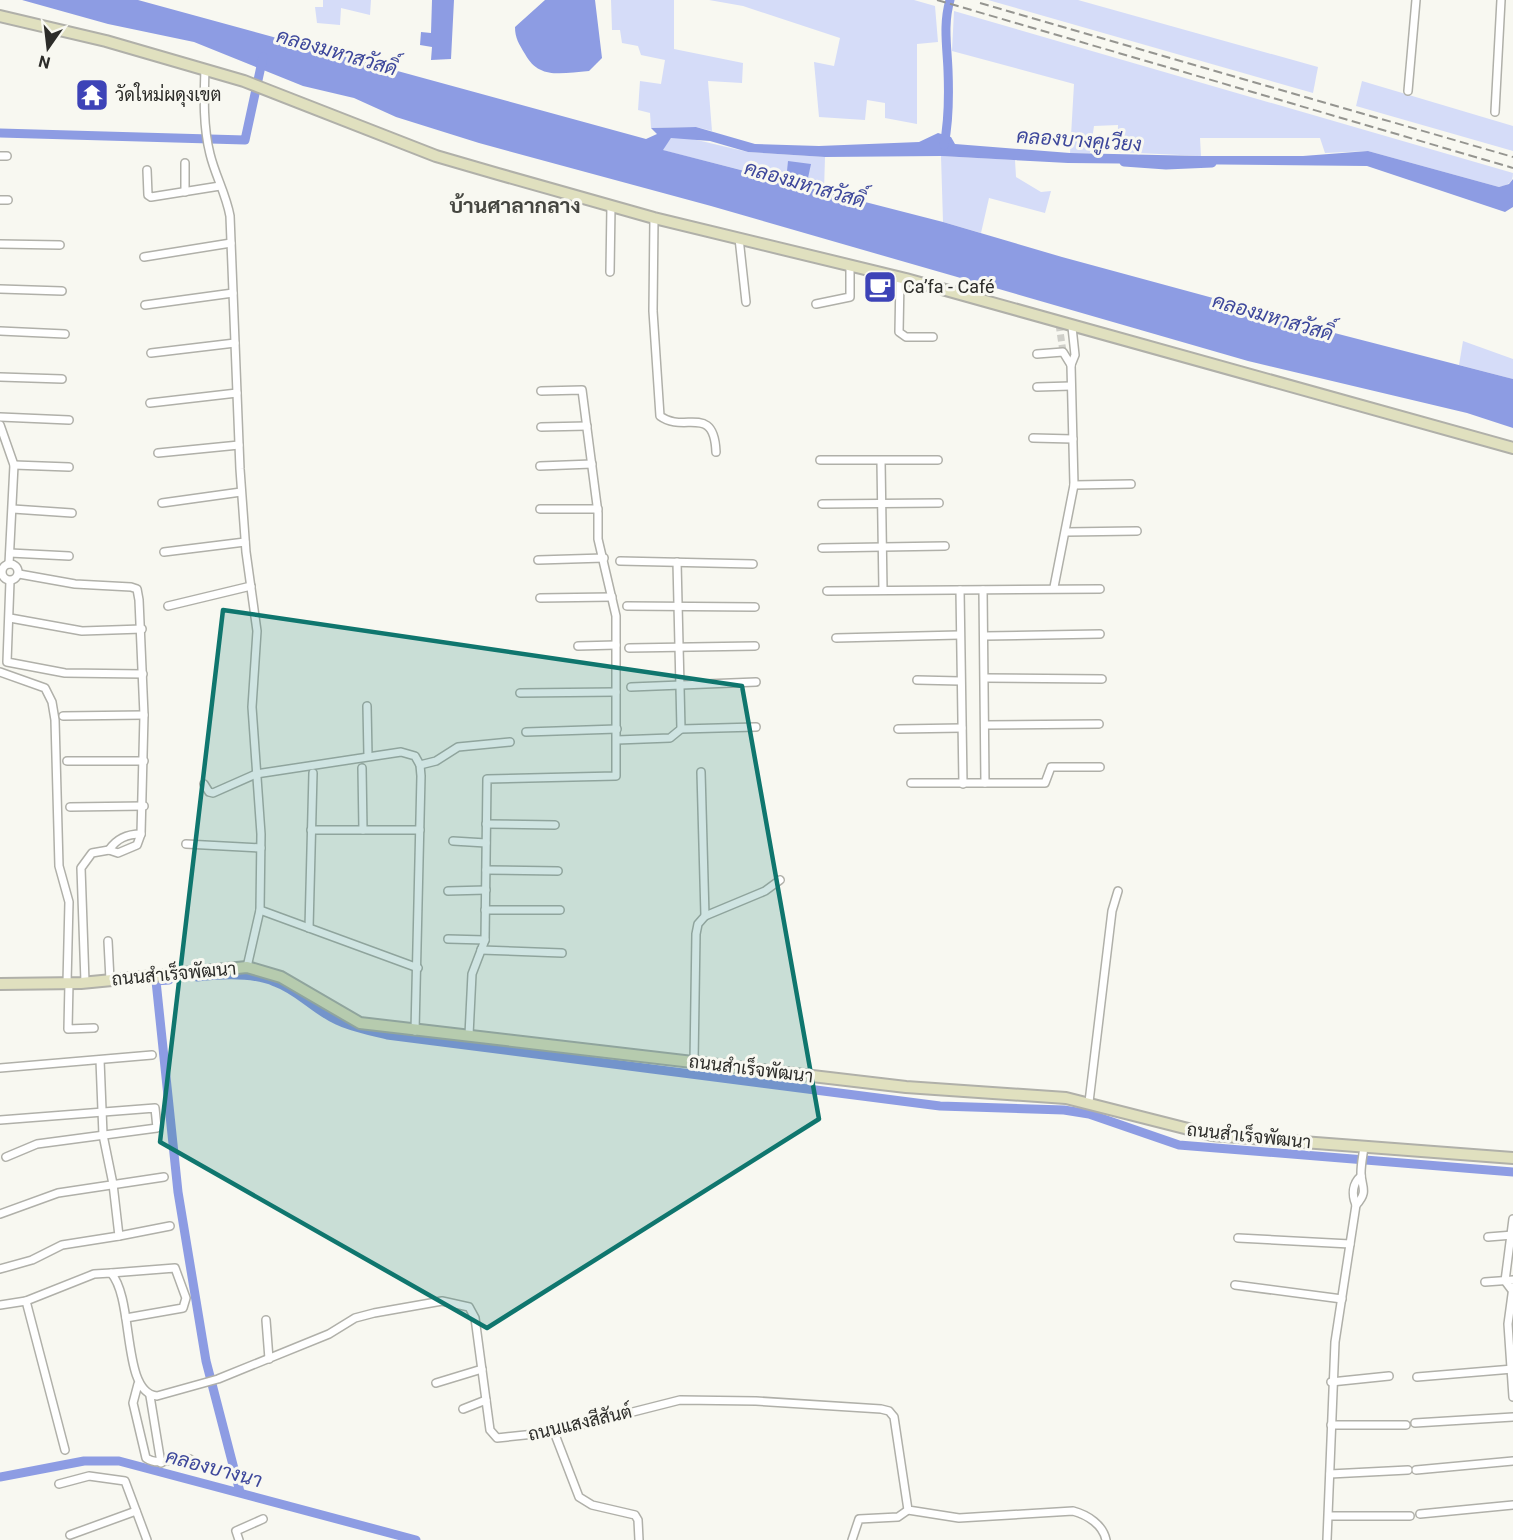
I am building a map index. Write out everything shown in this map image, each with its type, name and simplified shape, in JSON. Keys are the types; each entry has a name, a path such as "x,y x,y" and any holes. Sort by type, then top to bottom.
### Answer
{"street":[{"path":"1408,91 1416,0"},
{"path":"1495,112 1501,0"},
{"path":"0,16 106,41 244,81 436,156 611,206 900,278 1513,448"},
{"path":"205,69 205,128 210,154 220,186 226,195 230,216 245,542 257,631 252,706 261,848 260,910 248,967"},
{"path":"185,163 185,192"},
{"path":"147,170 149,196 220,186"},
{"path":"610,272 611,206"},
{"path":"654,218 653,311 660,416 669,421 696,423 711,429 715,434 716,452"},
{"path":"739,238 746,302"},
{"path":"144,257 231,243"},
{"path":"0,244 60,245"},
{"path":"816,304 847,300 850,294 850,265"},
{"path":"900,278 899,332 906,337 933,337"},
{"path":"0,289 62,291"},
{"path":"145,305 233,293"},
{"path":"1054,587 1074,485 1071,364 1075,355 1072,327"},
{"path":"0,331 65,334"},
{"path":"151,353 235,343"},
{"path":"1037,354 1064,352 1071,364"},
{"path":"0,377 62,379"},
{"path":"1037,387 1071,386"},
{"path":"469,1035 472,974 485,940 487,779 616,776 616,616 598,539 598,509 582,390 541,391"},
{"path":"150,403 237,393"},
{"path":"0,417 69,420"},
{"path":"0,425 14,465 9,564 1,571 4,578 10,581"},
{"path":"541,428 587,426"},
{"path":"1033,438 1073,438"},
{"path":"158,453 239,445"},
{"path":"820,460 938,460"},
{"path":"881,461 883,590"},
{"path":"14,465 69,467"},
{"path":"540,466 592,465"},
{"path":"1074,485 1131,484"},
{"path":"162,503 242,492"},
{"path":"822,504 939,503"},
{"path":"13,509 72,513"},
{"path":"540,509 598,509"},
{"path":"1066,532 1137,531"},
{"path":"164,552 245,542"},
{"path":"822,548 945,546"},
{"path":"10,553 69,556"},
{"path":"538,560 604,558"},
{"path":"620,561 753,564"},
{"path":"677,562 681,729"},
{"path":"9,564 16,567 18,574"},
{"path":"10,581 18,574"},
{"path":"18,574 75,584 137,589 142,629 144,715 144,806 141,834 137,845 118,853 109,850 92,853 81,868 86,982"},
{"path":"10,581 7,662 65,673 143,674"},
{"path":"168,606 251,586"},
{"path":"827,591 1054,587 1100,589"},
{"path":"960,590 963,784"},
{"path":"983,590 985,783"},
{"path":"540,598 612,597"},
{"path":"627,606 755,607"},
{"path":"10,618 82,631 142,629"},
{"path":"984,636 1100,634"},
{"path":"836,638 959,635"},
{"path":"578,646 616,645"},
{"path":"629,648 755,646"},
{"path":"0,672 45,688 52,702 55,720 59,866 69,902 68,1029 94,1028"},
{"path":"985,678 1102,679"},
{"path":"917,680 960,681"},
{"path":"631,687 756,682"},
{"path":"520,693 616,692"},
{"path":"367,706 368,756"},
{"path":"63,716 144,715"},
{"path":"985,725 1099,724"},
{"path":"617,740 670,738 681,729 756,727"},
{"path":"898,729 962,728"},
{"path":"526,732 617,729"},
{"path":"420,765 436,761 458,747 510,742"},
{"path":"204,784 209,792 213,793 256,774 368,756 409,752 415,756 420,765 418,968 415,1031"},
{"path":"67,760 144,761"},
{"path":"910,783 1045,783 1051,767 1100,767"},
{"path":"362,768 363,830"},
{"path":"701,772 705,916"},
{"path":"309,928 313,773"},
{"path":"70,807 144,806"},
{"path":"486,824 555,825"},
{"path":"311,830 420,830"},
{"path":"109,850 115,842 130,834 141,834"},
{"path":"453,842 486,843"},
{"path":"186,844 261,848"},
{"path":"486,870 558,871"},
{"path":"694,1062 698,924 705,916 765,891 780,880"},
{"path":"448,891 486,890"},
{"path":"1089,1102 1112,911 1118,891"},
{"path":"260,910 418,968"},
{"path":"486,910 560,910"},
{"path":"448,939 485,940"},
{"path":"108,941 110,980"},
{"path":"481,950 562,952"},
{"name":"ถนนสำเร็จพัฒนา","path":"0,984 86,982 248,967 281,977 360,1023 906,1087 1089,1102 1173,1127 1212,1135 1364,1152 1513,1158"},
{"path":"0,1068 152,1055"},
{"path":"100,1060 103,1135 113,1184 119,1236"},
{"path":"0,1120 154,1108 157,1128 37,1144 6,1157"},
{"path":"1328,1540 1332,1382 1356,1205 1352,1197 1356,1180 1361,1174 1364,1152"},
{"path":"0,1214 58,1193 164,1177"},
{"path":"1513,1219 1509,1280 1512,1288 1510,1324 1513,1398"},
{"path":"0,1269 32,1260 63,1245 170,1226"},
{"path":"1488,1237 1512,1235"},
{"path":"1238,1238 1350,1245"},
{"path":"0,1305 26,1301 94,1274 175,1268 186,1298 183,1308 126,1318"},
{"path":"111,1273 122,1291 138,1384 133,1403 146,1458 161,1463 184,1458 190,1459 195,1466"},
{"path":"1485,1282 1509,1280"},
{"path":"1235,1285 1342,1299"},
{"path":"26,1301 65,1450"},
{"name":"ถนนแสงสีสันต์","path":"150,1396 172,1394 218,1379 329,1334 355,1318 442,1301 469,1307 475,1318 490,1430 497,1438 554,1432 680,1400 756,1401 886,1410 894,1417 908,1510"},
{"path":"266,1320 269,1359"},
{"path":"436,1383 482,1369"},
{"path":"1417,1377 1512,1370"},
{"path":"1332,1382 1389,1376"},
{"path":"138,1384 150,1396 161,1463"},
{"path":"463,1408 486,1400"},
{"path":"1415,1424 1513,1417"},
{"path":"1331,1425 1406,1425"},
{"path":"554,1432 579,1497 592,1505 635,1515 638,1520 639,1540"},
{"path":"1330,1474 1412,1470 1513,1461"},
{"path":"59,1484 89,1476 125,1481 147,1540"},
{"path":"1420,1514 1513,1505"},
{"path":"852,1540 859,1519 898,1517 908,1510 959,1518 1073,1511 1084,1514 1097,1524 1103,1530 1106,1540"},
{"path":"70,1535 136,1511"},
{"path":"1329,1516 1410,1516"},
{"path":"239,1540 236,1531 263,1520"}],"highlighted area":[{"path":"223,610 742,686 819,1119 487,1328 160,1142"}],"shaded area":[{"path":"323,0 371,0 370,15 341,8 340,25 317,23 315,7 323,7"},
{"path":"611,0 674,0 674,49 743,63 742,83 708,81 712,131 696,127 651,128 650,113 638,110 640,81 661,84 665,60 641,55 638,46 622,43 620,30 612,30"},
{"path":"709,0 914,0 935,6 938,42 917,44 917,124 885,118 885,103 867,100 865,120 819,117 814,62 834,66 840,38 743,6"},
{"path":"988,0 1078,0 1318,67 1313,93"},
{"path":"954,11 1513,173 1512,179 1499,187 1368,151 1325,153 1320,138 1200,138 1201,156 1117,152 1118,125 1094,126 1090,153 1070,153 1074,84 952,51"},
{"path":"1362,81 1513,126 1513,151 1356,106"},
{"path":"684,137 748,152 825,157 824,191 662,150 671,138"},
{"path":"941,156 1015,160 1016,177 1041,192 1051,191 1045,213 989,198 981,233 943,222"},
{"path":"1463,341 1513,359 1513,379 1459,365"}],"water":[{"name":"คลองมหาสวัสดิ์","path":"22,0 138,0 646,139 657,134 651,128 696,127 755,144 819,146 919,142 938,133 951,137 955,144 1070,153 1303,156 1368,151 1499,187 1509,184 1513,179 1513,207 1505,212 1367,166 1068,163 941,156 825,157 748,152 710,141 671,138 663,150 943,222 1309,324 1319,329 1513,379 1513,428 1467,413 1248,361 711,206 479,143 396,117 354,98 303,86 194,42 108,24"},
{"path":"432,0 454,0 451,59 431,60 432,47 420,45 421,32 431,33"},
{"path":"545,0 595,0 602,58 589,71 552,73 544,71 537,68 525,54 519,44 515,27"},
{"path":"788,161 811,164 808,178 789,175"}],"waterway":[{"path":"944,145 948,98 946,26 950,0"},
{"path":"0,133 245,140 263,57"},
{"name":"คลองบางคูเวียง","path":"1124,162 1166,165 1212,163"},
{"path":"197,977 237,975 266,979 289,989 340,1022 387,1035 940,1106 1064,1110 1089,1114 1179,1145 1513,1172"},
{"path":"169,980 156,981 178,1192 206,1361 240,1492"},
{"name":"คลองบางนา","path":"0,1477 84,1461 119,1461 416,1540"}],"tunnel":[{"path":"1059,324 1063,352"}],"railway":[{"path":"937,0 1513,168"},
{"path":"980,3 1513,157"}],"place":[{"name":"วัดใหม่ผดุงเขต","path":"92,95"},
{"name":"Ca’fa - Café","path":"880,287"}],"district":[{"name":"บ้านศาลากลาง","path":"515,206"}]}
